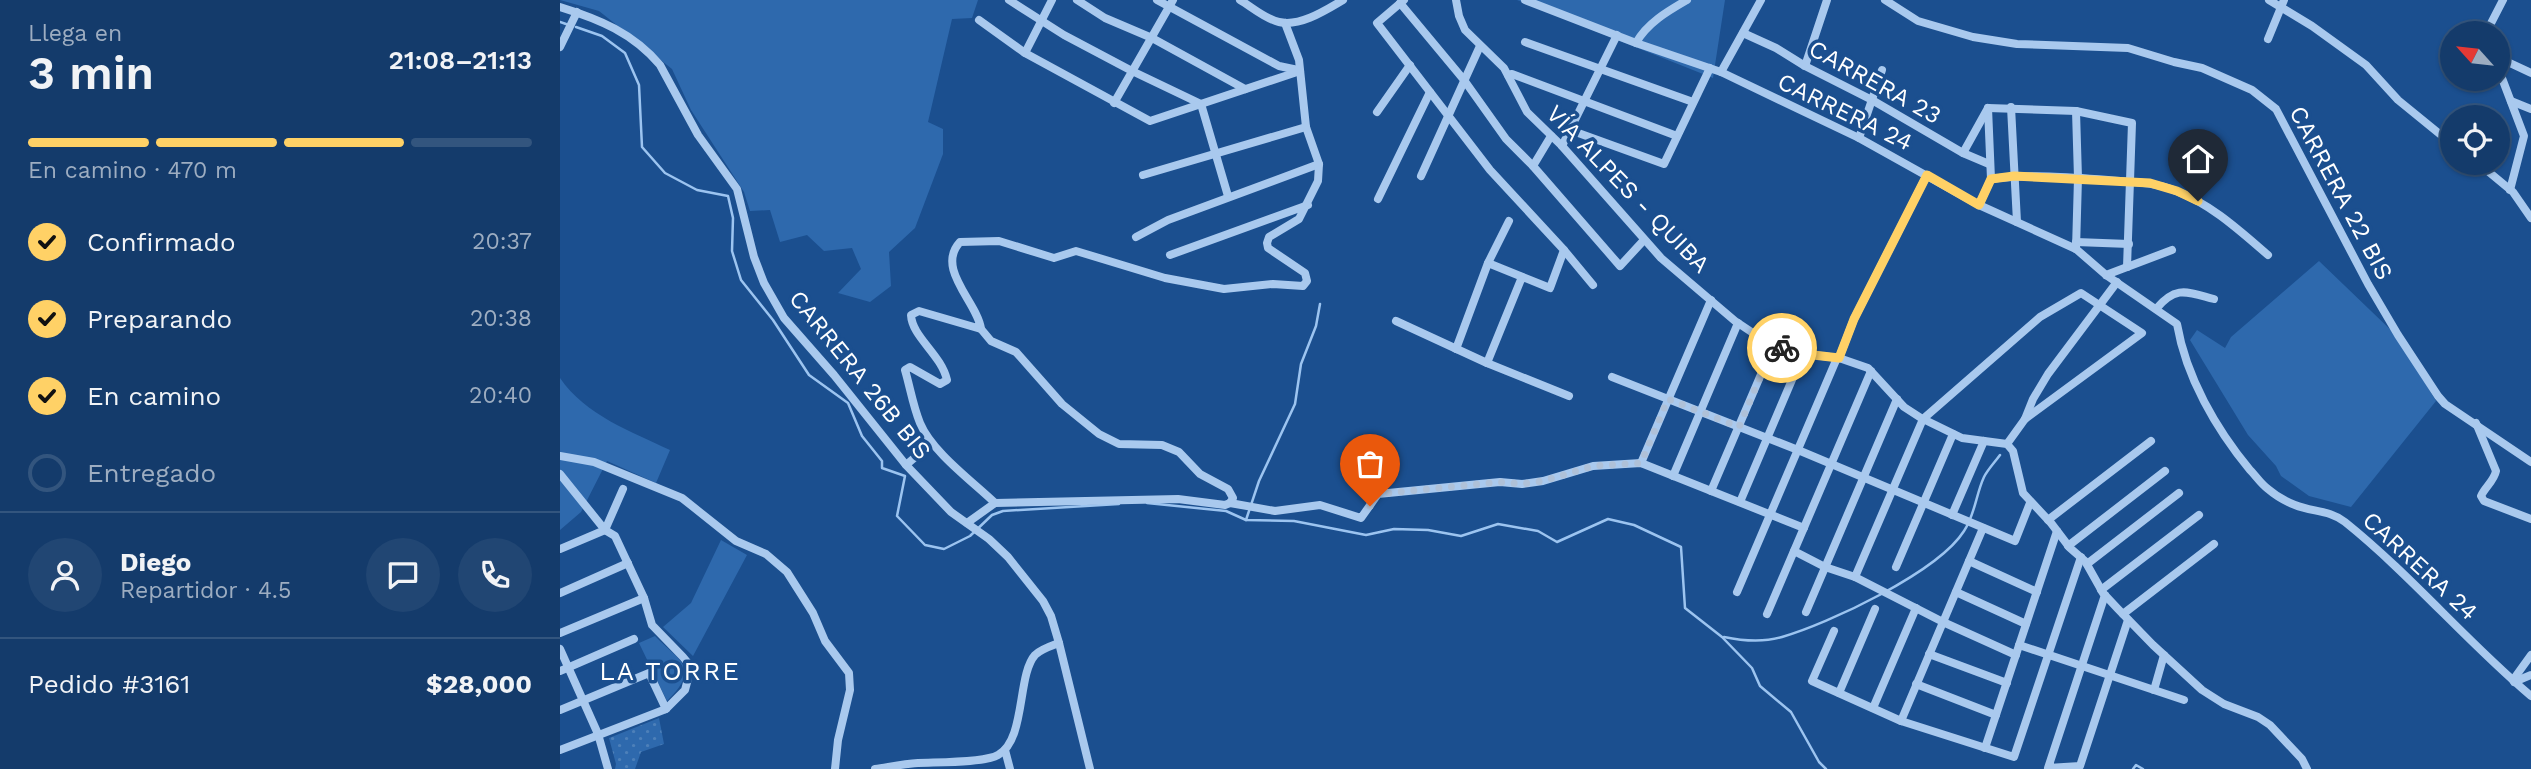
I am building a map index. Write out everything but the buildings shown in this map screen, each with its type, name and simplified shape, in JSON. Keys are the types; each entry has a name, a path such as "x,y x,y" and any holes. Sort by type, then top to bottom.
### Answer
{"street":[{"path":"1009,0 1064,35 1201,104 1228,196"},
{"path":"1025,53 1052,0"},
{"path":"1077,0 1105,18 1152,38 1244,89"},
{"path":"1157,0 1171,4 1279,66 1300,71"},
{"path":"1240,0 1269,18 1285,23 1303,20 1339,2"},
{"path":"1326,0 1339,2"},
{"name":"VÍA ALPES - QUIBA","path":"1457,0 1461,22 1480,46 1500,63 1527,112 1562,146 1644,240 1738,323 1774,344 1804,354 1838,358 1871,371 1897,399 1923,419 1953,434 2007,444"},
{"name":"CARRERA 24","path":"1525,0 1721,72 1859,138 1979,205 2076,245 2106,275 2177,324 2183,354 2208,407 2234,450 2266,489 2296,505 2327,512 2345,522 2407,575 2457,628 2531,696"},
{"path":"1636,43 1666,12 1687,0"},
{"path":"1721,72 1761,0"},
{"path":"1805,66 1827,0"},
{"name":"CARRERA 22 BIS","path":"1885,0 1918,21 1973,37 2017,44 2128,48 2202,68 2235,81 2260,96 2276,109 2368,284 2438,396 2445,404 2476,424"},
{"path":"2269,0 2282,3 2366,65 2398,100 2440,134"},
{"path":"2492,21 2503,0"},
{"path":"1593,285 1490,170 1377,23 1402,2 1464,80 1506,139 1533,166 1620,267 1644,240"},
{"path":"2268,39 2282,3"},
{"path":"1114,103 1171,4"},
{"name":"CARRERA 26B BIS","path":"560,7 613,27 660,65 698,135 737,189 754,257 764,283 784,318 834,375 905,465 951,512 981,533 1007,557 1043,601 1051,616 1059,643 1090,769"},
{"path":"560,47 577,12"},
{"path":"979,20 1025,53 1150,121 1300,71"},
{"path":"1230,503 1232,493 1200,474 1179,452 1162,445 1119,444 1099,434 1062,404 1016,352 991,341 981,329 978,314 970,306 952,268 956,247 960,242 999,241 1054,258 1076,251 1165,278 1224,289 1273,284 1303,286 1307,281 1305,273 1268,248 1267,243 1269,237 1299,219 1318,181 1319,164 1306,127 1300,71 1285,23"},
{"name":"CARRERA 23","path":"1742,33 1776,48 1963,153 1989,164"},
{"path":"1562,146 1617,36"},
{"path":"1525,42 1693,102"},
{"path":"1421,176 1480,46"},
{"path":"2510,63 2531,73"},
{"path":"1377,112 1410,65"},
{"path":"1570,130 1664,164 1710,68"},
{"path":"1859,138 1882,70"},
{"path":"1508,75 1512,74 1677,136"},
{"path":"2507,91 2524,136 2510,190"},
{"path":"1378,199 1430,92"},
{"path":"2511,101 2531,109"},
{"path":"2011,107 2017,222"},
{"path":"1963,153 1988,108"},
{"path":"1988,108 2076,111 2132,123 2127,267"},
{"path":"1979,205 1991,179 1988,108"},
{"path":"2076,111 2076,245 2129,244"},
{"path":"1143,175 1306,127"},
{"path":"1533,166 1552,136"},
{"path":"1136,237 1168,220 1228,196 1319,164"},
{"path":"1737,592 1854,319 1927,175"},
{"path":"2492,175 2510,190 2531,218"},
{"path":"1991,179 2014,176 2150,183 2198,201 2241,231 2268,255"},
{"path":"1170,255 1308,205"},
{"path":"1455,349 1488,263 1508,221"},
{"path":"1488,263 1550,288 1564,250"},
{"path":"2106,275 2172,250"},
{"path":"1488,363 1522,277"},
{"path":"2117,282 2048,374 2025,419 2007,444 2013,450 2022,493 2068,546 2084,560 2103,593 2164,655 2212,697 2270,725 2302,759 2307,769"},
{"path":"2156,309 2166,297 2177,292 2214,299"},
{"path":"1855,577 1923,419 2040,317 2081,293 2142,333 2025,419"},
{"path":"1641,463 1711,300"},
{"path":"981,329 919,312 911,315 911,325 944,366 947,380 940,384 910,367 905,370 920,423 928,436 995,503"},
{"path":"1396,321 1455,349 1569,396"},
{"path":"1673,476 1738,323"},
{"path":"1711,491 1774,344"},
{"path":"1740,502 1804,354"},
{"path":"1767,614 1871,371"},
{"path":"1612,377 1798,450 2015,541 2030,503"},
{"path":"1806,612 1897,399"},
{"path":"2476,424 2531,461"},
{"path":"2476,424 2496,471 2481,496 2484,501 2531,519"},
{"path":"1896,567 1953,434"},
{"path":"1952,515 1984,441"},
{"path":"2048,520 2151,441"},
{"path":"905,465 920,453"},
{"path":"560,456 594,462 662,488 697,508 736,541 766,554 787,572 802,593 825,641 849,673 850,690 838,740 835,769"},
{"path":"969,525 995,503 1178,499 1224,505 1230,503 1275,511 1320,505 1361,518 1378,494 1500,482 1522,484 1543,481 1593,466 1641,463 1804,528"},
{"path":"2068,546 2165,471"},
{"path":"560,474 605,530 615,536 644,598 652,625 688,663 689,675 685,690 666,709 560,750"},
{"path":"560,549 605,530 623,489"},
{"path":"1834,631 1812,681 1901,721 2014,757 2084,560 2179,493"},
{"path":"2199,515 2103,593 2048,768 2080,766 2110,675 2125,617 2214,544"},
{"path":"1901,721 1983,528"},
{"path":"1985,748 2057,531"},
{"path":"1794,551 1825,567 1855,577 1943,622 2016,655"},
{"path":"1969,561 2037,592"},
{"path":"560,593 628,563"},
{"path":"1956,592 2026,624"},
{"path":"560,633 644,598"},
{"path":"1873,708 1916,608"},
{"path":"1839,693 1875,609"},
{"path":"564,669 634,639"},
{"path":"875,769 914,763 982,760 998,756 1005,750 1019,715 1031,661 1044,649 1059,643"},
{"path":"2019,645 2184,700"},
{"path":"560,649 564,669 598,734 606,768"},
{"path":"1929,654 2007,682"},
{"path":"2154,690 2164,655"},
{"path":"2514,680 2531,655"},
{"path":"560,710 649,673 666,709"},
{"path":"2514,680 2531,675"},
{"path":"1916,684 1996,715"},
{"path":"1005,750 1010,769"}],"shaded area":[{"path":"560,0 978,0 972,18 952,19 928,122 943,129 943,154 915,228 889,252 891,286 870,302 838,293 861,269 852,248 824,251 807,235 780,242 770,210 750,211 744,192 691,110 672,69 599,11"},
{"path":"1517,0 1725,0 1713,78"},
{"path":"2319,261 2396,335 2436,401 2351,507 2309,496 2281,476 2276,466 2248,435 2190,340 2197,330 2225,348 2231,337"},
{"path":"560,378 570,391 596,412 670,450 656,483 607,461 581,512 560,530"},
{"path":"721,540 747,555 693,656 663,627 691,603"},
{"path":"655,636 679,659 685,672 678,689 667,701 639,643"},
{"path":"659,718 664,744 641,752 635,769 615,769 609,738"}],"waterway":[{"path":"560,22 566,24"},
{"path":"576,27 602,36 625,53 639,85 642,147 665,173 697,190 728,196 733,218 732,251 741,280 773,320 809,375 848,403 862,436 882,461 882,468 905,476 897,516 925,545 944,549 970,536 992,515 1003,511 1119,504"},
{"path":"1246,520 1259,481 1295,404 1301,364 1316,326 1320,304"},
{"path":"1724,637 1753,641 1782,637 1853,609 1907,579 1951,547 1964,531 1984,477 2000,455"},
{"path":"1147,503 1226,511 1246,520 1294,521 1366,535 1394,529 1428,530 1461,536 1498,524 1538,531 1557,542 1608,519 1634,525 1681,547 1685,608 1722,637 1752,668 1760,686 1791,712 1819,762 1826,769"},
{"path":"2133,769 2136,765 2143,769"}],"way so far":[{"path":"1370,506 1378,494 1500,482 1522,484 1543,481 1593,466 1641,463 1668,399 1739,427 1774,344 1782,348"}],"district":[{"name":"LA TORRE","path":"670,671"}],"route":[{"path":"1782,348 1796,353 1839,358 1854,319 1927,175 1979,205 1991,179 2014,176 2150,183 2198,201"}]}
